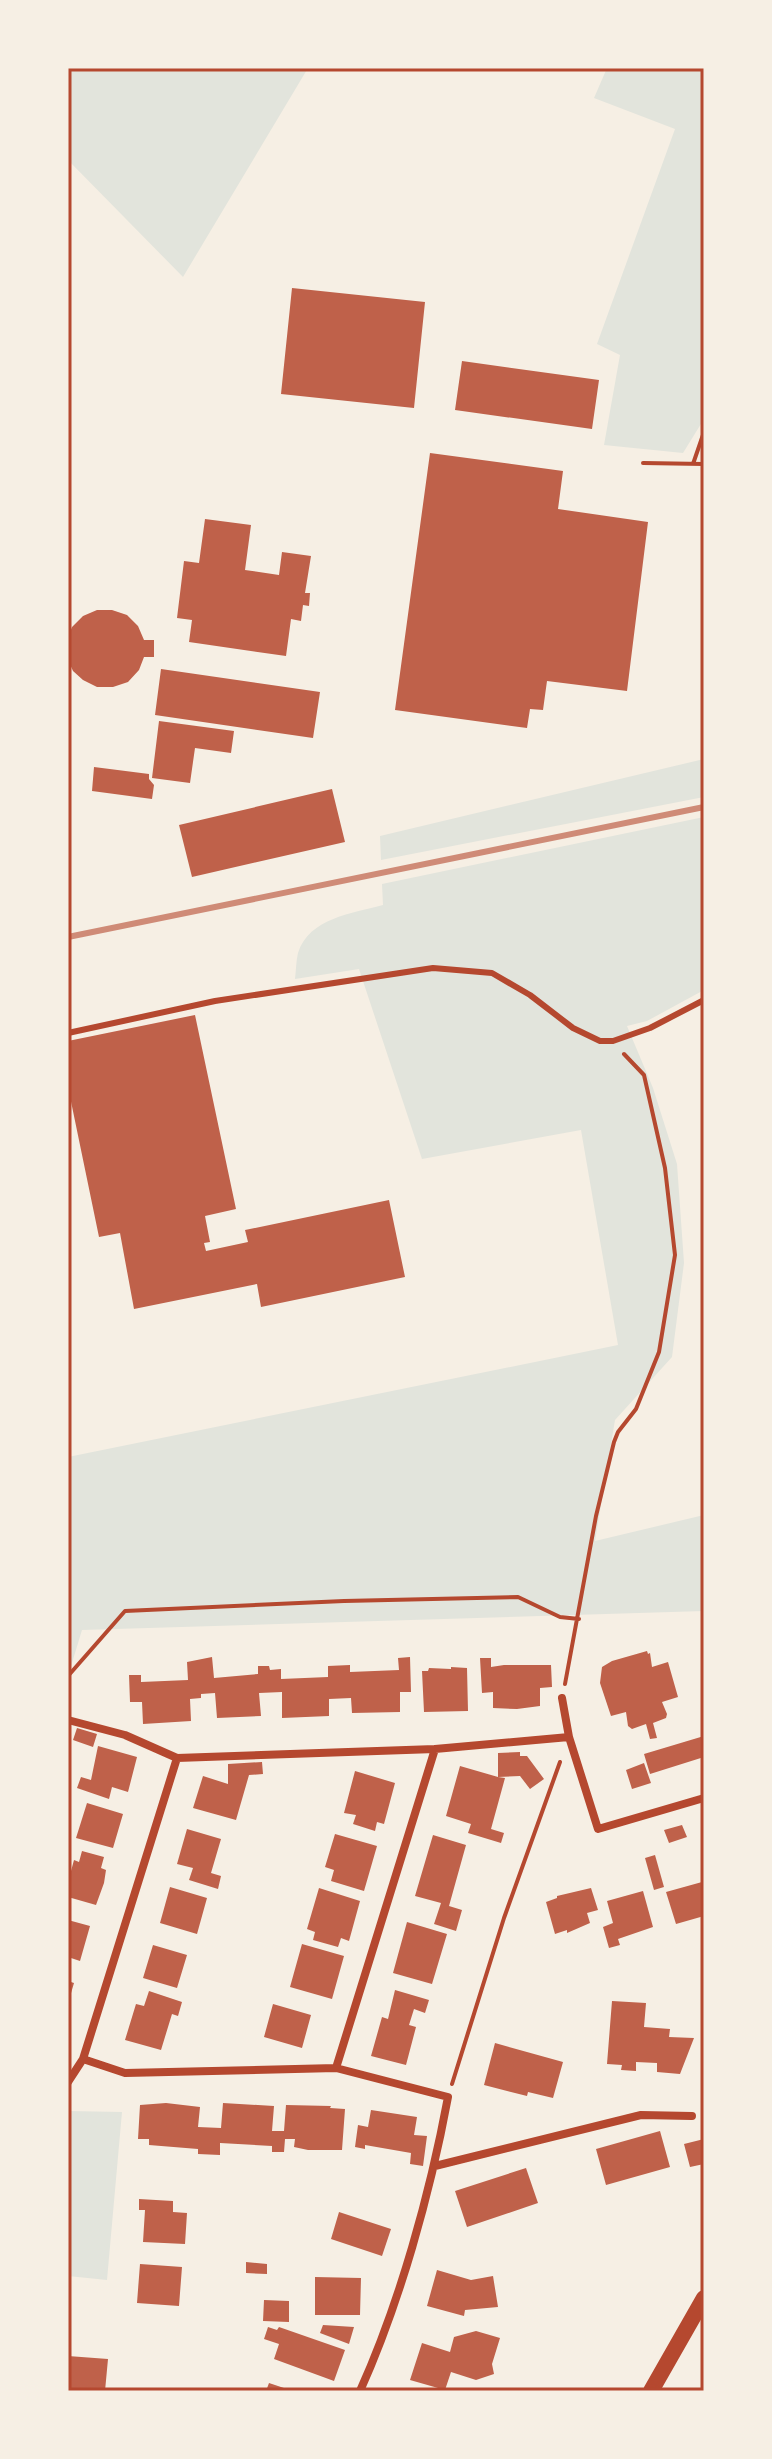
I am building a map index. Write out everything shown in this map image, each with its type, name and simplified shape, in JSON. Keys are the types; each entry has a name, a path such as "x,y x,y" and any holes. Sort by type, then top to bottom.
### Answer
{"main road":[{"path":"651,2391 704,2298"}],"street":[{"path":"562,1698 569,1737 598,1829 704,1798"},
{"path":"68,1720 125,1735 177,1758 435,1749 569,1737"},
{"path":"336,2068 435,1749"},
{"path":"68,2082 83,2059 177,1758"},
{"path":"83,2059 125,2073 336,2068 448,2097 435,2166 379,2348 360,2391"},
{"path":"435,2166 641,2115 692,2116"}],"lane":[{"path":"68,1033 215,1001 433,968 492,973 530,995 573,1028 600,1041 613,1041 650,1028 704,1000"}],"path":[{"path":"693,464 704,432"},
{"path":"643,463 704,464"},
{"path":"562,1698 596,1516 614,1442 636,1409 659,1352 675,1255 665,1168 644,1075 613,1041"},
{"path":"68,1676 125,1611 518,1597 560,1617 579,1619"},
{"path":"448,2097 504,1918 569,1737"}],"shaded area":[{"path":"68,68 308,68 183,277 68,160"},
{"path":"607,68 704,68 704,419 683,453 604,445 620,355 597,344 675,129 594,98"},
{"path":"704,759 704,797 381,860 380,836"},
{"path":"704,817 704,990 647,1021 627,1026 653,1088 677,1164 684,1263 672,1357 615,1420 595,1541 704,1515 704,1611 82,1630 68,1676 68,1457 618,1345 581,1130 422,1159 359,969 295,979 298,953 304,941 333,919 383,905 382,884"},
{"path":"68,2111 122,2112 107,2280 68,2276"}],"building":[{"path":"292,288 425,302 414,408 281,394"},
{"path":"462,361 599,380 592,429 455,410"},
{"path":"430,453 563,471 558,509 648,522 627,691 547,681 543,710 530,709 527,728 395,710"},
{"path":"205,519 251,525 245,570 279,575 282,552 311,556 305,593 310,593 309,606 303,605 301,621 291,619 286,656 189,642 192,620 177,618 184,561 199,563"},
{"path":"97,610 112,610 127,615 138,626 144,640 154,640 154,657 144,657 139,670 128,682 113,687 97,687 83,680 73,671 68,660 68,637 72,627 83,616"},
{"path":"161,669 320,692 313,738 155,715"},
{"path":"159,721 234,731 231,753 195,748 190,783 152,778"},
{"path":"94,767 149,774 154,785 152,799 92,791"},
{"path":"332,789 345,842 192,877 179,825"},
{"path":"195,1015 236,1209 205,1216 210,1242 204,1243 206,1251 248,1242 245,1230 389,1200 405,1277 261,1307 257,1284 134,1309 120,1233 99,1237 68,1087 68,1041"},
{"path":"647,1651 652,1667 668,1662 678,1697 662,1702 666,1718 653,1723 657,1738 650,1739 646,1724 632,1729 628,1726 626,1712 611,1716 600,1683 602,1667"},
{"path":"212,1657 214,1678 258,1674 258,1666 269,1666 270,1670 281,1669 281,1679 328,1677 328,1666 350,1665 350,1672 399,1670 398,1658 410,1657 411,1692 400,1692 400,1712 352,1713 351,1698 329,1699 329,1716 282,1718 282,1692 259,1693 261,1716 217,1718 215,1693 201,1694 201,1698 190,1699 191,1721 143,1724 142,1702 130,1702 129,1675 141,1675 141,1682 188,1680 187,1662"},
{"path":"480,1658 491,1658 491,1667 551,1665 552,1687 540,1688 540,1706 493,1708 493,1692 482,1693"},
{"path":"467,1668 468,1711 424,1712 422,1671"},
{"path":"77,1728 97,1734 93,1747 73,1740"},
{"path":"704,1736 704,1757 650,1774 644,1754"},
{"path":"98,1746 137,1757 128,1792 112,1787 109,1799 77,1788 81,1777 91,1780"},
{"path":"520,1752 520,1756 527,1756 544,1779 530,1789 520,1776 498,1777 498,1753"},
{"path":"262,1762 263,1774 249,1775 236,1820 193,1808 203,1776 228,1784 228,1764"},
{"path":"644,1763 651,1783 632,1789 626,1770"},
{"path":"460,1766 505,1778 491,1829 504,1833 501,1843 468,1833 471,1824 446,1816"},
{"path":"355,1771 395,1783 384,1824 377,1822 375,1831 353,1824 356,1815 344,1813"},
{"path":"87,1803 123,1814 113,1848 76,1838"},
{"path":"682,1825 687,1837 669,1843 664,1830"},
{"path":"187,1829 221,1839 211,1873 221,1876 218,1889 189,1880 193,1868 177,1864"},
{"path":"335,1834 377,1846 364,1891 331,1881 334,1870 325,1867"},
{"path":"433,1835 466,1845 449,1906 462,1910 456,1931 434,1924 441,1903 415,1896"},
{"path":"82,1851 104,1857 101,1868 106,1870 104,1883 96,1905 68,1897 68,1870 71,1871 74,1860 79,1862"},
{"path":"655,1855 664,1887 654,1890 645,1858"},
{"path":"702,1882 704,1916 676,1924 666,1892"},
{"path":"170,1887 207,1898 197,1934 160,1923"},
{"path":"319,1888 360,1901 349,1941 341,1938 338,1947 313,1940 315,1932 307,1929"},
{"path":"591,1888 598,1910 587,1913 590,1923 567,1933 567,1930 555,1934 546,1902 557,1896"},
{"path":"643,1891 653,1927 618,1939 620,1945 609,1948 603,1927 613,1923 607,1901"},
{"path":"68,1920 90,1926 80,1961 68,1957"},
{"path":"407,1922 447,1934 432,1984 393,1973"},
{"path":"302,1944 344,1956 332,1999 290,1987"},
{"path":"153,1945 187,1955 177,1988 143,1978"},
{"path":"68,1981 74,1983 69,2000 68,2000"},
{"path":"395,1990 429,2000 425,2013 414,2009 409,2025 416,2027 406,2065 371,2056 382,2017 388,2019"},
{"path":"149,1991 182,2002 178,2016 172,2014 161,2050 125,2040 136,2004 144,2006"},
{"path":"612,2001 646,2003 644,2027 670,2029 669,2037 694,2038 680,2074 657,2072 657,2063 636,2062 636,2071 621,2070 622,2065 607,2064"},
{"path":"273,2004 311,2015 302,2048 264,2037"},
{"path":"495,2043 563,2062 553,2098 528,2092 527,2096 484,2085"},
{"path":"166,2103 200,2107 198,2127 221,2128 223,2103 274,2106 272,2131 284,2131 286,2105 345,2109 342,2150 308,2150 294,2147 295,2139 285,2139 284,2152 272,2152 272,2146 220,2143 220,2155 198,2154 198,2149 149,2145 149,2139 138,2139 140,2105"},
{"path":"371,2110 417,2117 414,2135 427,2136 423,2166 410,2164 411,2153 365,2145 365,2149 355,2147 358,2125 368,2127"},
{"path":"660,2131 670,2167 606,2185 596,2149"},
{"path":"704,2139 704,2164 690,2167 684,2144"},
{"path":"526,2168 538,2203 467,2227 455,2191"},
{"path":"139,2199 173,2201 173,2212 187,2213 185,2244 143,2242 145,2210 139,2210"},
{"path":"339,2212 391,2229 382,2256 331,2239"},
{"path":"246,2262 267,2264 267,2274 246,2273"},
{"path":"140,2264 182,2267 179,2306 137,2303"},
{"path":"437,2270 471,2280 493,2276 498,2307 465,2310 464,2316 427,2306"},
{"path":"315,2277 361,2278 360,2315 315,2315"},
{"path":"264,2300 289,2301 289,2322 263,2321"},
{"path":"323,2325 354,2327 349,2344 320,2333"},
{"path":"268,2327 277,2330 279,2327 345,2350 334,2381 274,2359 279,2344 264,2339"},
{"path":"476,2331 500,2338 492,2364 494,2374 476,2380 451,2372 445,2390 410,2380 422,2343 450,2352 454,2337"},
{"path":"68,2356 108,2359 105,2391 68,2391"},
{"path":"269,2383 290,2390 290,2391 266,2391"}],"railway":[{"path":"68,937 704,807"}]}
